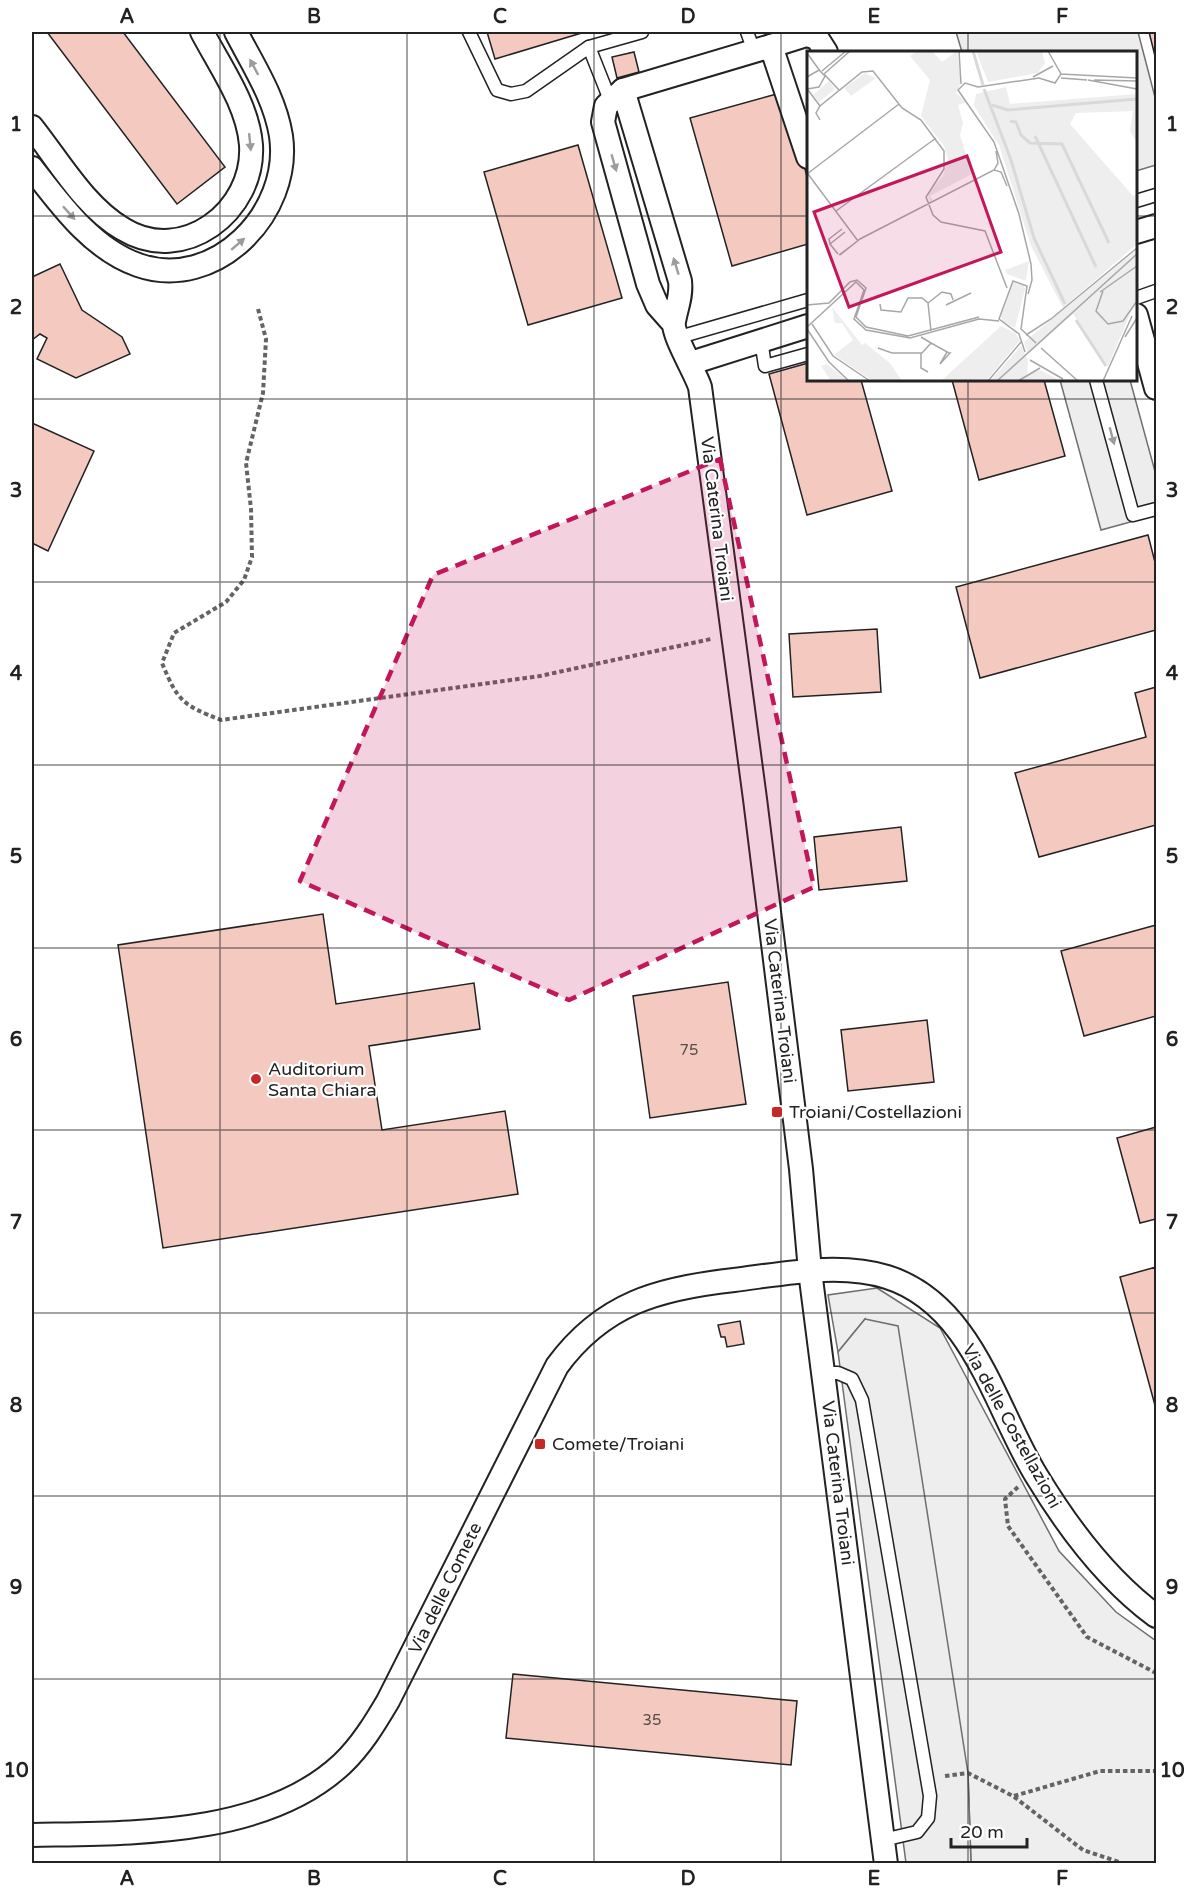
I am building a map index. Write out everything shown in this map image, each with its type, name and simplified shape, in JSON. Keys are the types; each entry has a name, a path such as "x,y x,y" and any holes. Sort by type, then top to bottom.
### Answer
{"street":[{"path":"32,127 100,211 125,231 153,240 175,240 194,236 213,226 232,208 240,194 249,167 251,144 244,114 202,32"},
{"path":"32,168 86,231 108,249 136,264 169,271 188,270 227,253 250,233 260,219 273,191 281,154 281,138 274,109 236,32"},
{"path":"675,331 681,301 680,281 617,95 758,43 806,35 817,38 825,51"},
{"path":"758,43 807,156"},
{"name":"Via Caterina Troiani","path":"617,95 606,106 603,122 645,272 657,305 675,331 700,387 796,1134 810,1271 886,1863"},
{"path":"1137,232 1156,226"},
{"path":"1137,319 1156,388"},
{"path":"691,363 807,326"},
{"name":"Via delle Costellazioni","path":"810,1271 849,1270 884,1276 905,1285 934,1304 957,1330 979,1363 1035,1473 1102,1566 1133,1599 1156,1616"},
{"name":"Via delle Comete","path":"32,1835 131,1833 209,1823 282,1801 334,1770 367,1735 388,1701 543,1391 576,1342 614,1311 660,1293 715,1282 810,1271"}],"lane":[{"path":"469,32 497,90 511,94 526,92 590,47 642,32"},
{"path":"590,47 617,95"},
{"path":"1137,201 1156,195"},
{"path":"1137,298 1156,291"},
{"path":"675,331 766,313 807,300"},
{"path":"766,313 765,366 807,354"},
{"path":"1096,381 1133,515 1156,509"},
{"path":"824,1373 838,1373 852,1379 862,1400 930,1796 928,1818 917,1832 883,1840"}],"path":[{"path":"258,309 266,339 264,393 246,463 251,509 252,557 244,580 226,602 174,633 162,663 174,693 191,708 222,720 540,676 732,634"},
{"path":"1035,1473 1005,1499 1008,1526 1087,1637 1156,1673"},
{"path":"1013,1796 1100,1771 1156,1771"},
{"path":"968,1773 1013,1796 1083,1850 1125,1863"}],"highlighted area":[{"path":"720,459 814,887 569,1000 300,881 433,575"}],"shaded area":[{"path":"956,32 1138,32 1156,101 1156,165 1137,171 1137,51 962,51"},
{"path":"1060,381 1130,381 1156,475 1156,515 1101,530"},
{"path":"877,1288 940,1328 1059,1551 1116,1612 1156,1641 1156,1863 971,1863 968,1773 865,1319 838,1352 828,1295"},
{"path":"865,1319 898,1326 968,1773 971,1863 906,1863 838,1352"}],"building":[{"path":"47,32 123,32 225,167 177,204"},
{"path":"487,32 585,32 495,59"},
{"path":"1149,32 1156,32 1156,60"},
{"path":"634,52 639,72 617,78 612,57"},
{"path":"784,92 807,176 807,244 732,266 690,118"},
{"path":"578,145 622,298 528,325 484,172"},
{"path":"60,264 82,310 122,337 130,354 76,378 37,359 47,338 40,334 32,340 32,277"},
{"path":"807,363 807,381 861,381 892,491 807,515 769,374"},
{"path":"952,381 1044,381 1065,456 979,480"},
{"path":"32,423 94,451 48,551 32,543"},
{"path":"1148,535 1156,566 1156,630 980,678 956,587"},
{"path":"877,629 881,692 793,697 789,634"},
{"path":"1156,687 1156,825 1039,857 1015,773 1146,737 1135,693"},
{"path":"901,827 907,881 819,890 814,837"},
{"name":"Auditorium Santa Chiara","path":"323,914 336,1004 474,983 480,1029 369,1046 382,1130 505,1111 518,1194 163,1248 118,945"},
{"path":"1156,925 1156,1016 1084,1036 1061,951"},
{"path":"728,982 746,1104 650,1118 633,996"},
{"path":"927,1020 934,1082 848,1091 841,1030"},
{"path":"1156,1127 1156,1219 1140,1223 1117,1138"},
{"path":"1156,1267 1156,1409 1120,1277"},
{"path":"740,1321 744,1344 727,1347 725,1337 721,1337 718,1325"},
{"path":"513,1674 797,1701 791,1765 506,1738"}],"place":[{"name":"Auditorium Santa Chiara","path":"256,1079"},
{"name":"Troiani/Costellazioni","path":"777,1112"},
{"name":"Comete/Troiani","path":"540,1444"}]}
